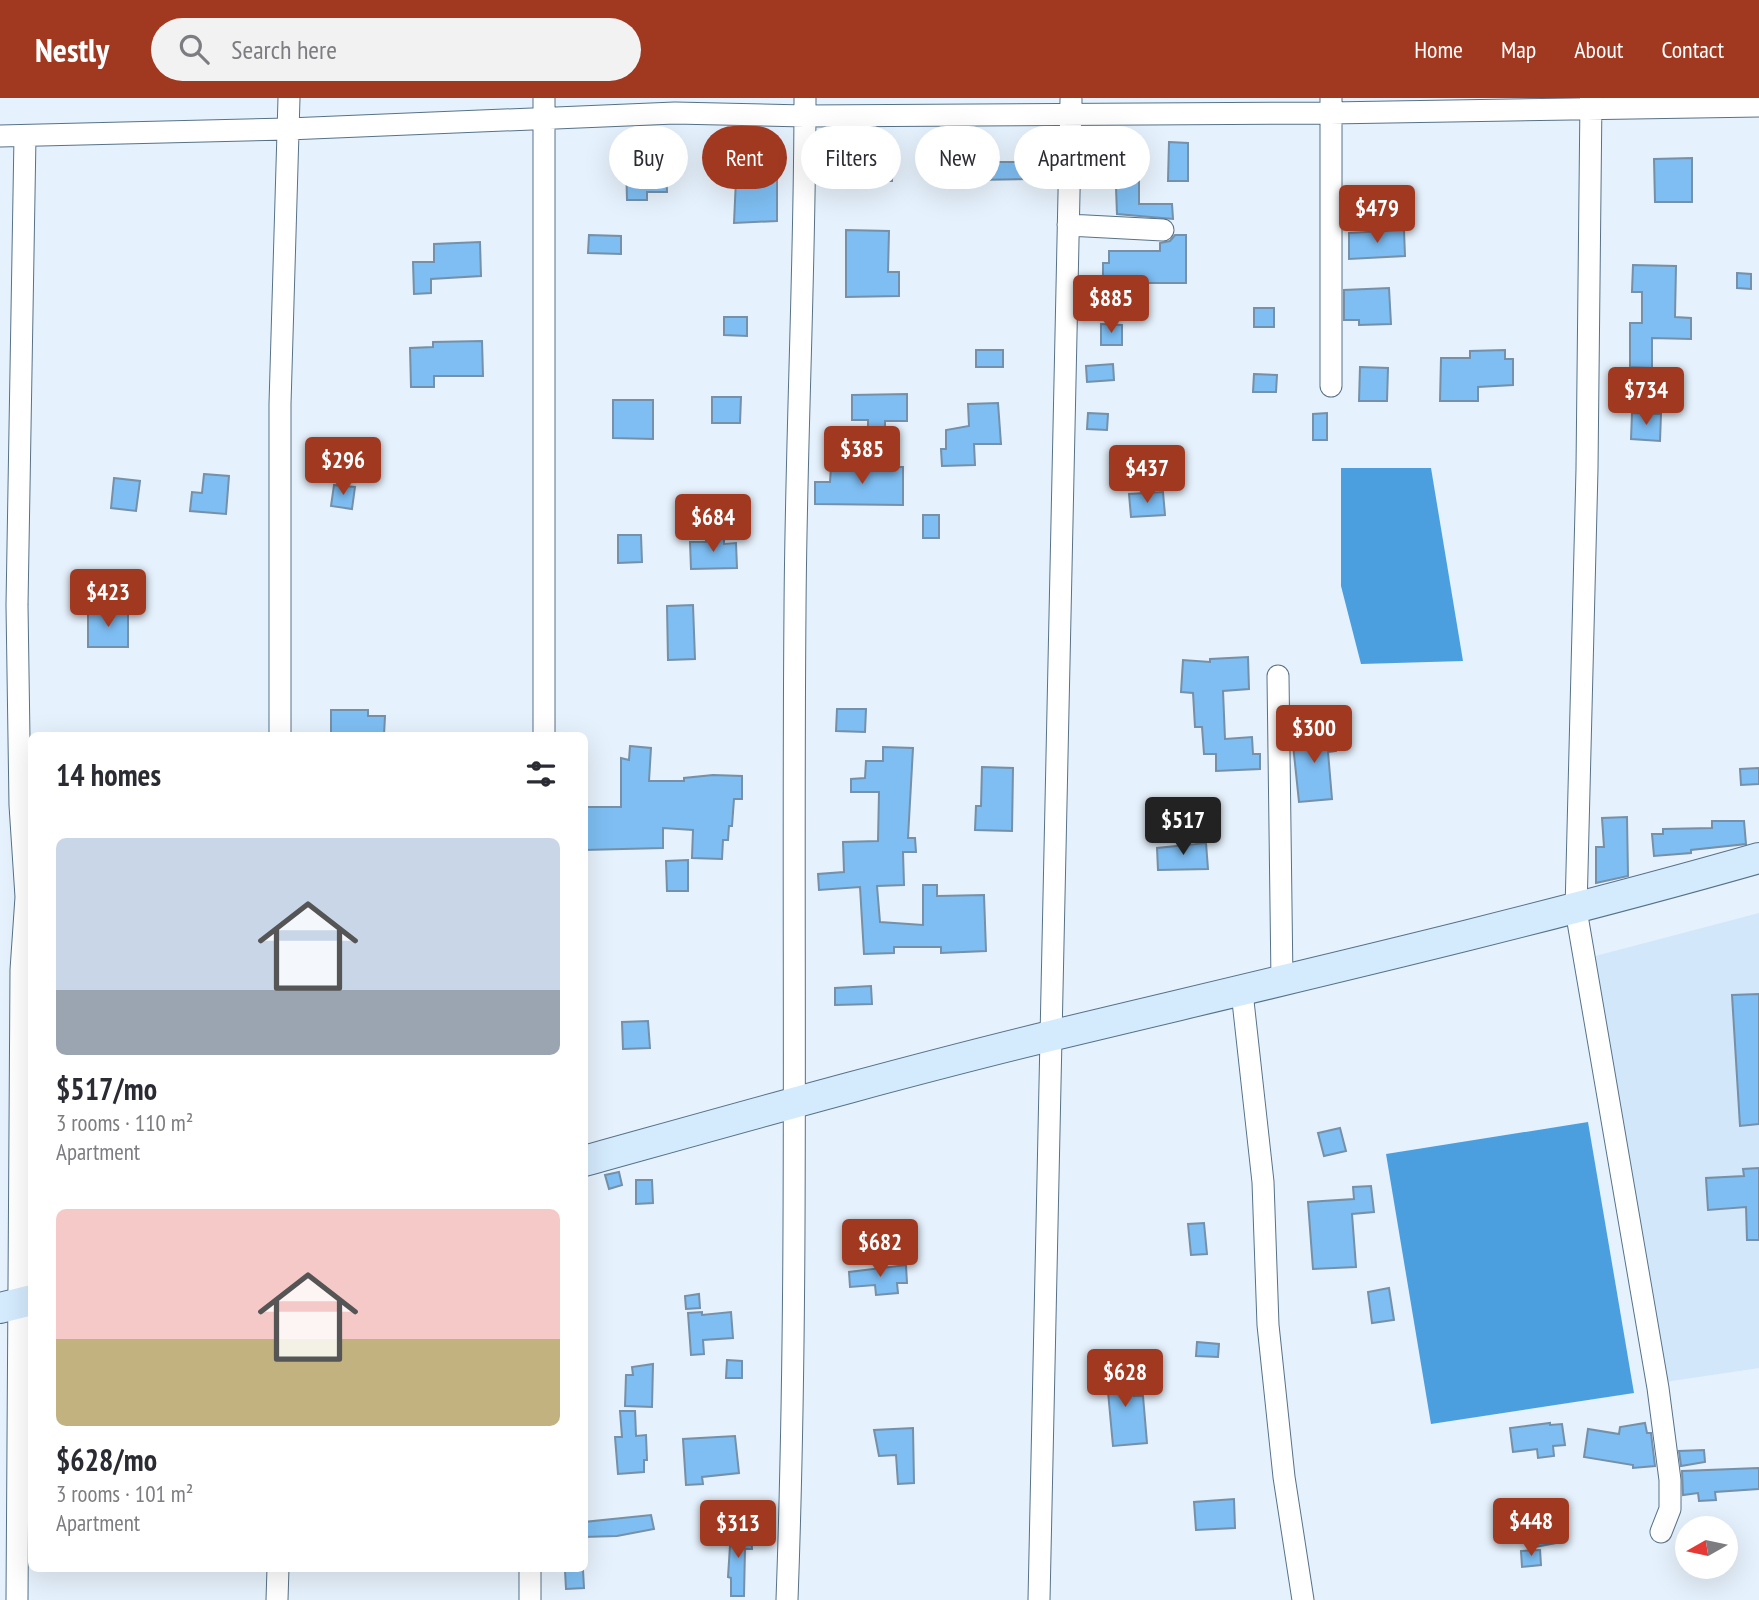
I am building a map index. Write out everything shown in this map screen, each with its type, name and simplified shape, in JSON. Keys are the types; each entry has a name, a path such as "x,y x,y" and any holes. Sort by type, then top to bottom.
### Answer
{"street":[{"path":"280,732 281,404 289,98"},
{"path":"1591,104 1579,924 1658,1388 1670,1480 1670,1509 1661,1532"},
{"path":"1039,1600 1071,105"},
{"path":"0,136 288,129 544,108 675,113 805,107 1071,105 1759,106"},
{"path":"1331,106 1331,386"},
{"path":"786,1600 793,1436 796,1101 795,610 805,107"},
{"path":"544,108 544,732"},
{"path":"17,1600 21,970 26,897 20,805 17,605 26,136"},
{"path":"1068,225 1163,230"},
{"path":"1278,676 1282,981"},
{"path":"588,1160 796,1101 1049,1036 1282,981 1579,924 1759,858"},
{"path":"1242,992 1263,1182 1268,1325 1284,1477 1303,1600"},
{"path":"276,1600 278,1572"},
{"path":"530,1572 530,1600"}],"shaded area":[{"path":"1759,913 1759,1368 1665,1382 1584,959"}],"water":[{"path":"1341,468 1431,468 1463,661 1361,664 1341,586"},
{"path":"1588,1122 1634,1393 1431,1424 1386,1154"}],"building":[{"path":"1169,142 1188,143 1188,181 1168,181"},
{"path":"1692,158 1692,202 1655,202 1654,159"},
{"path":"1000,162 1014,162 1014,179 1000,180"},
{"path":"627,189 667,189 667,192 647,192 647,200 627,200"},
{"path":"736,189 777,189 777,221 734,223"},
{"path":"1116,189 1139,189 1139,204 1172,204 1173,219 1117,214"},
{"path":"846,230 889,231 888,272 899,272 899,296 846,297"},
{"path":"1404,230 1405,256 1349,259 1349,233"},
{"path":"589,235 621,236 621,254 588,253"},
{"path":"1175,235 1186,235 1186,283 1148,283 1148,291 1109,291 1109,283 1103,283 1103,263 1109,263 1109,251 1160,251 1160,243 1170,241"},
{"path":"480,242 481,276 431,279 431,293 414,294 413,262 434,262 434,244"},
{"path":"1633,265 1676,266 1675,317 1691,318 1691,339 1652,338 1652,368 1630,367 1630,323 1642,323 1642,292 1632,292"},
{"path":"1737,273 1751,274 1751,289 1737,288"},
{"path":"1389,288 1391,324 1359,325 1359,320 1344,320 1344,290"},
{"path":"1254,308 1274,308 1274,327 1254,327"},
{"path":"724,317 747,317 747,336 724,335"},
{"path":"1101,324 1122,325 1122,345 1101,345"},
{"path":"482,341 483,376 434,376 434,387 411,387 410,348 433,347 433,342"},
{"path":"976,350 1003,350 1003,367 976,367"},
{"path":"1505,350 1505,359 1513,359 1513,385 1478,387 1478,401 1440,401 1441,358 1470,358 1470,351"},
{"path":"1113,364 1114,380 1087,382 1086,366"},
{"path":"1360,367 1388,368 1387,401 1359,401"},
{"path":"1254,374 1277,375 1276,392 1253,392"},
{"path":"907,394 907,421 885,421 885,427 868,428 868,420 852,420 852,395"},
{"path":"712,397 741,397 740,423 712,423"},
{"path":"613,400 653,400 653,439 613,438"},
{"path":"998,403 1001,444 974,444 975,465 942,466 941,449 946,449 946,430 969,426 968,404"},
{"path":"1088,413 1108,414 1107,430 1087,429"},
{"path":"1327,413 1327,440 1313,440 1313,414"},
{"path":"1632,413 1661,414 1660,441 1631,439"},
{"path":"831,466 903,467 903,505 815,504 815,482 830,482"},
{"path":"204,474 229,476 226,514 190,511 192,492 202,493"},
{"path":"114,478 140,481 136,511 111,508"},
{"path":"334,485 355,487 352,509 331,506"},
{"path":"1163,492 1165,515 1131,517 1129,494"},
{"path":"923,515 939,515 939,538 923,538"},
{"path":"618,535 641,535 642,562 618,563"},
{"path":"724,535 724,544 736,543 737,568 691,569 690,542 706,542 706,536"},
{"path":"693,605 695,659 668,660 667,606"},
{"path":"88,610 128,611 128,647 88,647"},
{"path":"1248,657 1249,689 1223,691 1225,739 1252,737 1253,754 1260,754 1260,769 1216,771 1216,754 1204,754 1202,727 1195,727 1193,693 1181,692 1183,660 1210,662 1210,659"},
{"path":"837,709 866,709 865,732 836,731"},
{"path":"331,710 368,710 368,716 385,716 384,732 331,732"},
{"path":"1334,731 1336,751 1328,752 1332,799 1299,802 1292,735"},
{"path":"630,746 651,748 649,781 684,781 684,778 713,775 742,776 742,799 734,799 732,826 729,826 728,840 723,840 722,859 692,858 693,830 663,828 663,848 588,850 588,807 621,807 621,758 629,760"},
{"path":"883,747 913,748 908,838 915,838 916,852 903,852 904,885 877,886 880,922 923,925 923,885 937,885 937,896 984,895 986,951 941,953 941,947 894,947 894,953 864,954 860,887 819,890 818,874 844,872 843,842 878,841 879,792 851,792 851,779 865,778 866,761 883,761"},
{"path":"982,767 1013,768 1012,831 975,830 976,806 981,806"},
{"path":"1759,768 1759,784 1741,785 1740,769"},
{"path":"1627,817 1628,876 1596,883 1596,847 1604,847 1602,818"},
{"path":"1712,821 1744,821 1746,844 1654,856 1652,834 1663,834 1663,829 1712,828"},
{"path":"1206,843 1208,869 1158,870 1157,848"},
{"path":"688,860 688,891 667,891 666,861"},
{"path":"871,986 872,1004 835,1005 835,988"},
{"path":"1759,994 1759,1124 1740,1126 1732,995"},
{"path":"648,1021 650,1048 623,1049 622,1022"},
{"path":"1340,1128 1346,1151 1324,1156 1318,1133"},
{"path":"1759,1168 1759,1240 1747,1240 1746,1207 1708,1210 1706,1178 1744,1176 1743,1169"},
{"path":"619,1172 622,1185 609,1189 605,1175"},
{"path":"636,1180 652,1180 653,1203 636,1204"},
{"path":"1371,1186 1374,1212 1352,1214 1356,1267 1313,1269 1308,1202 1354,1199 1353,1187"},
{"path":"1204,1223 1207,1254 1191,1255 1188,1224"},
{"path":"906,1265 907,1283 897,1283 898,1293 876,1295 875,1285 850,1287 849,1272"},
{"path":"1389,1288 1394,1320 1372,1323 1368,1292"},
{"path":"699,1294 700,1308 686,1309 685,1296"},
{"path":"702,1312 702,1315 731,1312 733,1338 703,1340 704,1354 691,1355 688,1313"},
{"path":"1197,1342 1219,1344 1218,1357 1196,1356"},
{"path":"727,1360 742,1361 742,1378 726,1378"},
{"path":"653,1364 652,1407 625,1406 626,1375 633,1375 632,1367"},
{"path":"1132,1369 1134,1396 1143,1396 1147,1443 1113,1446 1106,1370"},
{"path":"620,1411 635,1411 636,1436 646,1435 647,1460 644,1460 644,1472 618,1474 615,1437 622,1437"},
{"path":"1645,1423 1647,1433 1651,1433 1655,1466 1633,1468 1633,1465 1584,1457 1588,1429 1619,1434 1620,1427"},
{"path":"1562,1424 1565,1445 1553,1446 1554,1456 1538,1458 1537,1449 1513,1452 1510,1428"},
{"path":"913,1428 914,1483 898,1484 896,1455 879,1456 874,1430"},
{"path":"735,1436 739,1473 702,1477 703,1484 686,1485 683,1439"},
{"path":"1704,1450 1705,1462 1681,1466 1679,1451"},
{"path":"1759,1468 1759,1489 1715,1492 1716,1500 1699,1501 1698,1493 1683,1495 1682,1471"},
{"path":"1234,1499 1235,1528 1196,1530 1194,1502"},
{"path":"651,1515 654,1529 617,1536 588,1537 588,1522"},
{"path":"1561,1524 1562,1542 1535,1547 1534,1527"},
{"path":"731,1530 751,1530 752,1549 745,1549 744,1596 731,1596 731,1578 728,1577"},
{"path":"1540,1550 1541,1565 1522,1567 1521,1551"},
{"path":"565,1572 583,1572 584,1588 566,1589"}]}
